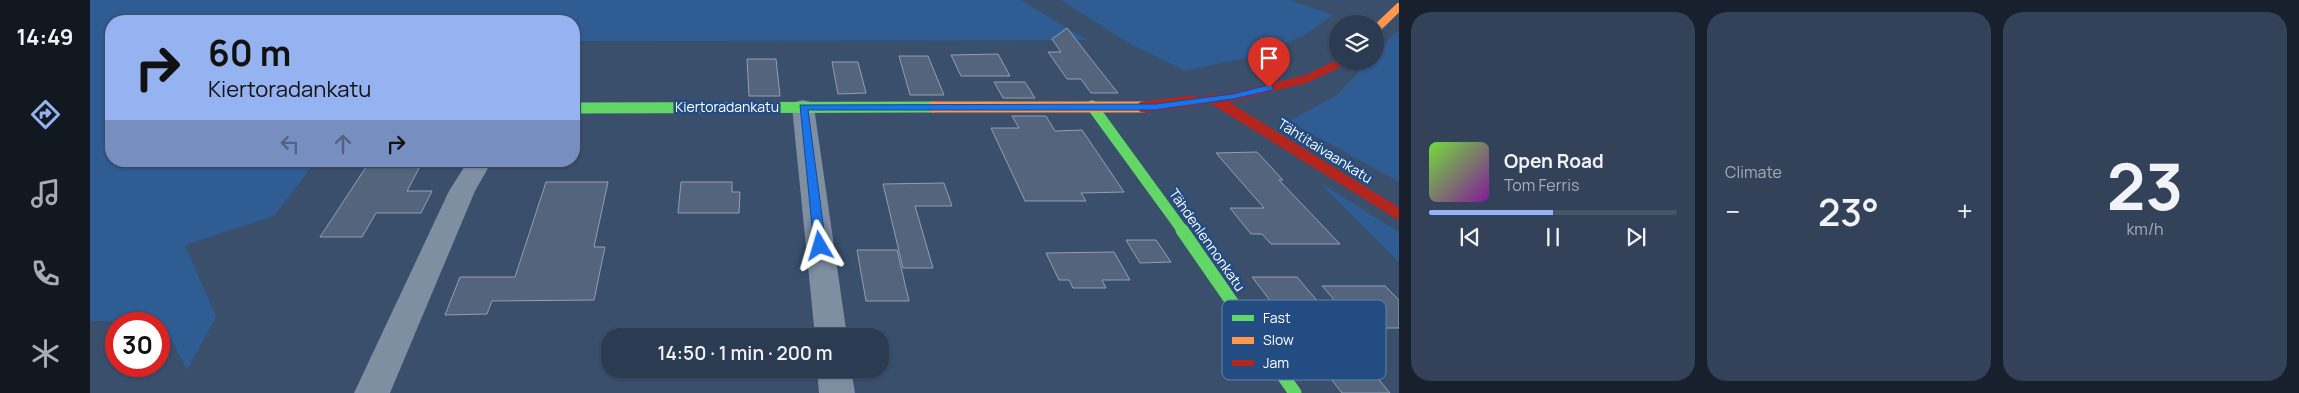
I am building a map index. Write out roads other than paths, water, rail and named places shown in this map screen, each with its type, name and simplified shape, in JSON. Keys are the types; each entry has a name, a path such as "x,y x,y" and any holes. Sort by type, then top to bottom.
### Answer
{"street":[{"path":"1384,21 1399,7"},
{"name":"Kiertoradankatu","path":"580,108 1155,107 1233,96 1306,79 1329,68"},
{"name":"Tähtitaivaankatu","path":"1211,98 1399,214"},
{"name":"Tähdenlennonkatu","path":"1092,106 1231,300"},
{"path":"803,107 830,328"},
{"path":"372,393 462,191 476,167"},
{"path":"835,378 837,393"},
{"name":"Tähdenlennonkatu","path":"1286,380 1295,393"}]}
